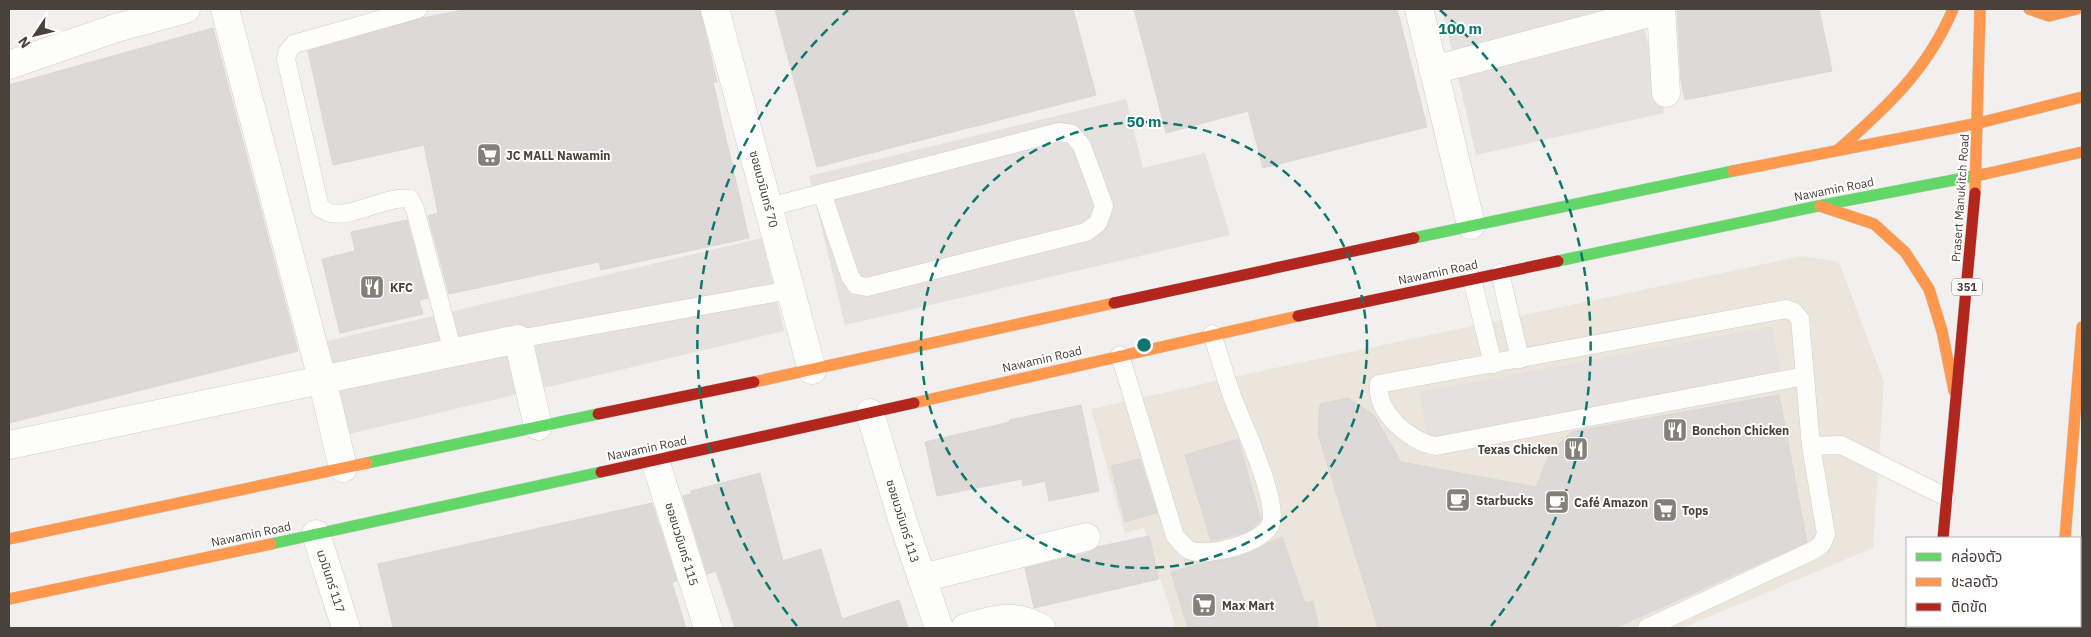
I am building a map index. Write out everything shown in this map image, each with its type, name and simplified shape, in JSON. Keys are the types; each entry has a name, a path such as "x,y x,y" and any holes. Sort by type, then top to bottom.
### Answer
{"main road":[{"path":"1839,149 1890,103 1911,80 1930,54 1953,9"},
{"name":"Prasert Manukitch Road","path":"1943,537 1976,176 1980,9"},
{"path":"2029,9 2049,16 2076,9"},
{"path":"9,539 538,426 812,370 1471,225 1839,149 1978,123 2082,97"},
{"name":"Nawamin Road","path":"9,599 870,413 1212,334 1818,206 1976,176 2082,152"},
{"path":"1818,206 1874,224 1905,252 1929,290 1942,331 1955,397"},
{"path":"2071,533 2082,327"}],"street":[{"path":"9,66 112,19 186,9"},
{"path":"225,9 322,379 343,468"},
{"name":"ซอยนวมินทร์ 70","path":"715,9 812,370"},
{"path":"1419,9 1471,225"},
{"path":"1433,70 1661,9 1666,93"},
{"path":"9,445 518,339 538,426"},
{"name":"ซอยนวมินทร์ 113","path":"870,413 938,628"},
{"name":"ซอยนวมินทร์ 115","path":"655,460 708,628"},
{"name":"นวมินทร์ 117","path":"316,534 346,628"},
{"path":"922,578 1086,537"},
{"path":"965,628 999,618 1016,618 1041,628"}],"lane":[{"path":"418,9 379,18 294,44 288,51 286,58 320,208 332,214 353,211 401,198 410,199 415,209 453,352"},
{"path":"769,207 822,193 1059,132 1072,134 1082,146 1104,206 1098,223 1086,232 867,288 856,285 850,276 822,193"},
{"path":"1500,272 1520,359"},
{"path":"1472,279 1493,364"},
{"path":"518,339 790,290"},
{"path":"1647,628 1814,550 1822,544 1826,534 1811,446 1805,376 1800,319 1794,312 1786,309 1379,384 1378,394 1390,415 1402,428 1422,443 1436,446 1805,376"},
{"path":"1120,355 1175,536 1188,549 1206,553 1230,548 1266,532 1271,523 1273,511 1212,334"},
{"path":"1811,446 1841,445 1946,497"}],"shaded area":[{"path":"1442,9 1640,9 1664,113 1476,155"},
{"path":"1126,99 1143,168 1205,153 1230,235 845,325 809,176"},
{"path":"762,238 784,331 345,435 323,342"},
{"path":"1802,256 1839,262 1884,382 1873,548 1682,628 1176,628 1144,528 1125,533 1091,409 1265,370"},
{"path":"1772,326 1781,373 1428,439 1419,392"}],"building":[{"name":"JC MALL Nawamin","path":"468,9 700,9 717,82 713,82 749,238 601,270 599,262 449,294 428,216 438,213 424,145 333,165 308,51 422,18"},
{"path":"775,9 1073,9 1096,95 817,167"},
{"path":"1134,9 1397,9 1427,127 1263,168 1248,111 1166,133"},
{"path":"1677,9 1819,9 1832,71 1685,100 1681,81"},
{"path":"213,28 298,351 9,423 9,85"},
{"name":"KFC","path":"407,220 428,298 419,300 423,314 340,333 322,259 355,251 351,232"},
{"path":"1779,395 1807,542 1615,628 1378,628 1318,434 1320,404 1348,398 1374,415 1401,462 1536,487 1550,453 1571,432"},
{"path":"1081,405 1099,491 1049,501 1045,481 1023,486 1022,479 937,496 925,442 1010,422 1009,420"},
{"path":"1238,439 1261,520 1243,533 1211,541 1185,455"},
{"path":"1140,459 1157,513 1125,522 1111,466"},
{"path":"760,473 783,561 821,549 842,619 899,600 908,628 735,628 716,571 707,574 683,496 691,494 691,491"},
{"path":"652,503 677,581 672,583 686,628 393,628 378,564"},
{"path":"1149,536 1159,579 1034,608 1025,568 1090,552 1097,547"},
{"path":"1282,537 1305,603 1313,601 1319,628 1188,628 1171,572 1204,563 1238,557"}],"traffic: fast":[{"path":"1414,238 1733,171"},
{"path":"1558,261 1818,206 1985,174"},
{"path":"367,463 598,414"},
{"path":"271,544 601,472"}],"traffic: slow":[{"path":"1839,149 1874,118 1919,69 1943,31 1953,9"},
{"path":"1975,193 1980,9"},
{"path":"2029,9 2049,16 2077,9"},
{"path":"1733,171 1979,123 2082,97"},
{"path":"1985,174 2082,152"},
{"path":"1820,206 1874,224 1905,252 1929,289 1942,331 1954,391"},
{"path":"754,382 1114,303"},
{"path":"914,403 1298,316"},
{"path":"2065,537 2082,327"},
{"path":"9,539 367,463"},
{"path":"9,599 271,544"}],"traffic: jam":[{"path":"1943,537 1975,193"},
{"path":"1114,303 1414,238"},
{"path":"1298,316 1558,261"},
{"path":"598,414 754,382"},
{"path":"601,472 914,403"}],"place":[{"name":"JC MALL Nawamin","path":"489,155"},
{"name":"KFC","path":"372,287"},
{"name":"Bonchon Chicken","path":"1675,430"},
{"name":"Texas Chicken","path":"1576,449"},
{"name":"Starbucks","path":"1458,500"},
{"name":"Café Amazon","path":"1557,502"},
{"name":"Tops","path":"1665,510"},
{"name":"Max Mart","path":"1204,605"}]}
